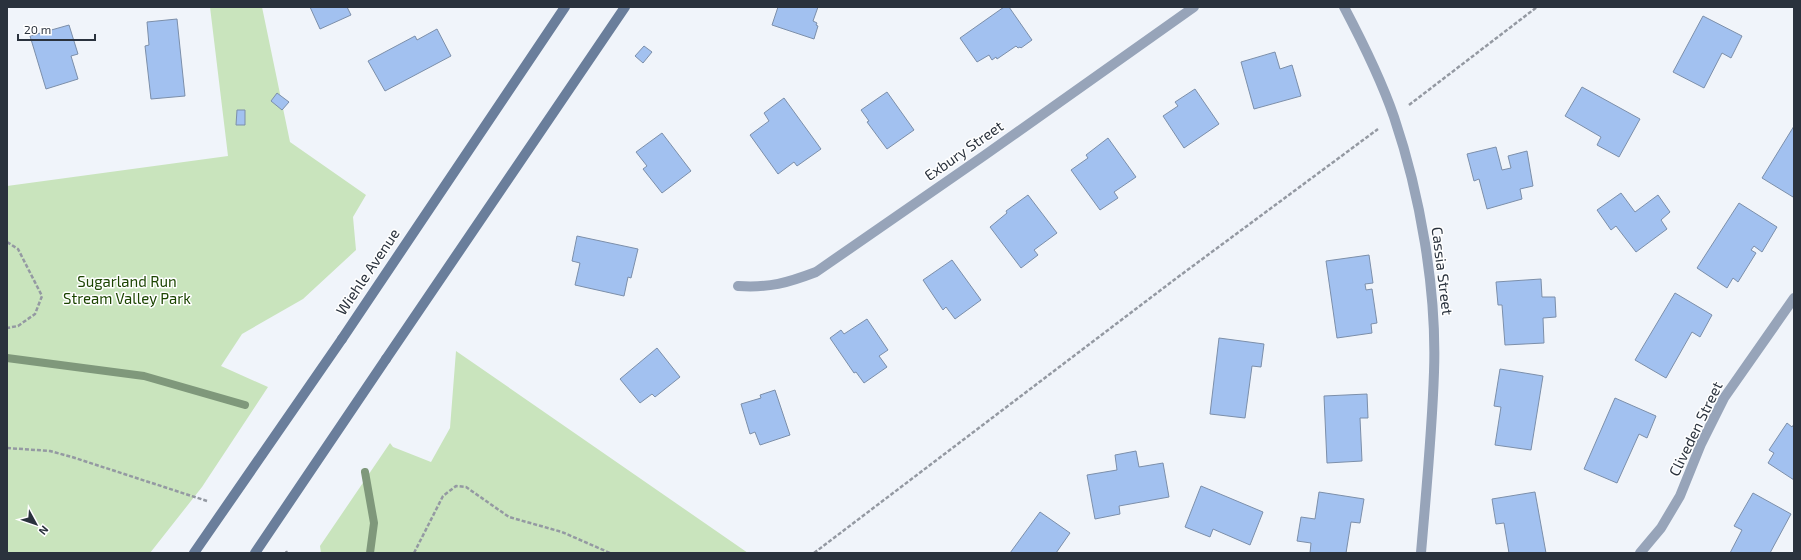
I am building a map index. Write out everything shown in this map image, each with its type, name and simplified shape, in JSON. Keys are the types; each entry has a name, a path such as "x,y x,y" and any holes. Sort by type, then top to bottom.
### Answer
{"main road":[{"name":"Wiehle Avenue","path":"194,553 342,339 565,7"},
{"path":"255,553 625,7"}],"street":[{"name":"Exbury Street","path":"738,286 756,287 786,283 816,272 985,155 1194,7"},
{"name":"Cassia Street","path":"1344,7 1367,52 1394,116 1412,180 1423,234 1433,318 1434,372 1421,553"},
{"name":"Cliveden Street","path":"1640,553 1661,528 1680,496 1701,444 1724,398 1794,298"}],"path":[{"path":"814,553 1537,7"},
{"path":"7,242 18,249 42,296 35,314 18,326 7,328"},
{"path":"7,448 50,451 162,485 207,502"},
{"path":"414,553 443,496 456,486 466,487 508,517 562,532 610,553"}],"green space":[{"name":"Sugarland Run Stream Valley Park","path":"210,7 262,7 290,142 366,195 353,217 356,250 303,299 242,334 221,366 268,387 202,487 150,553 7,553 7,186 228,156"},
{"path":"456,351 748,553 321,553 320,546 390,443 393,447 431,462 450,428"}],"building":[{"path":"310,7 347,7 351,15 320,29"},
{"path":"778,7 818,7 813,21 817,23 816,25 818,26 814,39 772,25"},
{"path":"1004,7 1009,7 1032,40 1021,48 1016,46 997,59 996,57 992,60 989,55 977,62 960,38"},
{"path":"1703,16 1742,36 1731,58 1722,53 1704,88 1673,72"},
{"path":"177,19 185,96 151,99 145,46 149,45 147,22"},
{"path":"69,25 78,54 71,56 78,79 46,89 30,36"},
{"path":"437,29 451,56 385,91 368,61 415,36 417,40"},
{"path":"644,46 652,52 643,63 635,56"},
{"path":"1275,52 1280,69 1292,65 1301,96 1254,109 1241,62"},
{"path":"1582,87 1640,119 1619,157 1597,145 1601,137 1565,116"},
{"path":"1195,89 1219,124 1184,148 1163,116 1178,106 1175,102"},
{"path":"887,92 914,130 887,149 867,122 869,121 861,110"},
{"path":"277,93 289,102 282,110 271,101"},
{"path":"784,98 821,149 797,166 794,162 778,174 750,135 769,121 764,113"},
{"path":"237,110 245,110 245,125 236,125"},
{"path":"1794,126 1794,195 1793,197 1762,178"},
{"path":"662,133 691,171 662,193 643,169 647,166 636,152"},
{"path":"1108,138 1136,177 1114,192 1118,198 1100,210 1071,170 1088,158 1086,155"},
{"path":"1496,147 1502,170 1511,168 1508,156 1527,151 1533,186 1520,189 1522,199 1487,209 1479,179 1474,181 1467,154"},
{"path":"1621,193 1635,212 1658,195 1670,212 1661,220 1667,229 1636,252 1616,226 1611,230 1597,210"},
{"path":"1028,195 1057,233 1034,250 1038,255 1021,268 990,227 1007,213 1006,211"},
{"path":"1739,203 1777,227 1762,252 1754,246 1751,250 1756,253 1738,282 1733,278 1727,288 1697,268"},
{"path":"577,236 638,249 631,278 628,277 624,296 575,285 580,263 572,261"},
{"path":"1369,255 1373,283 1365,284 1366,290 1372,289 1377,323 1371,324 1372,333 1337,338 1326,261"},
{"path":"952,260 981,300 955,319 946,307 943,310 923,280"},
{"path":"1541,279 1542,297 1555,297 1556,317 1543,318 1544,343 1505,345 1502,305 1498,305 1496,282"},
{"path":"1675,293 1712,315 1700,337 1692,332 1666,378 1635,360"},
{"path":"867,319 888,350 879,356 887,367 864,383 856,372 854,373 830,338 841,330 844,334"},
{"path":"1219,338 1264,344 1261,367 1252,366 1245,418 1210,414"},
{"path":"657,348 680,377 655,397 652,394 640,403 620,379"},
{"path":"1500,369 1543,376 1531,450 1495,445 1501,407 1494,406"},
{"path":"775,390 790,435 760,445 755,432 750,434 741,404 761,398 760,395"},
{"path":"1367,394 1368,418 1360,418 1362,461 1327,463 1324,396"},
{"path":"1615,398 1656,416 1647,438 1639,434 1617,483 1584,469"},
{"path":"1787,423 1792,427 1794,424 1794,480 1768,463 1774,453 1769,450"},
{"path":"1136,451 1139,467 1163,463 1169,497 1119,506 1120,514 1095,519 1087,475 1117,470 1115,455"},
{"path":"1201,486 1263,512 1250,545 1213,529 1210,537 1185,527"},
{"path":"1319,492 1364,499 1360,523 1351,522 1346,553 1310,553 1311,543 1297,541 1301,517 1315,519"},
{"path":"1535,492 1546,553 1509,553 1504,523 1496,524 1492,499"},
{"path":"1753,493 1791,514 1770,553 1730,553 1742,530 1734,526"},
{"path":"1040,512 1070,533 1056,553 1010,553"}],"waterway":[{"path":"7,358 144,376 245,405"},
{"path":"365,472 374,523 370,553"}]}
